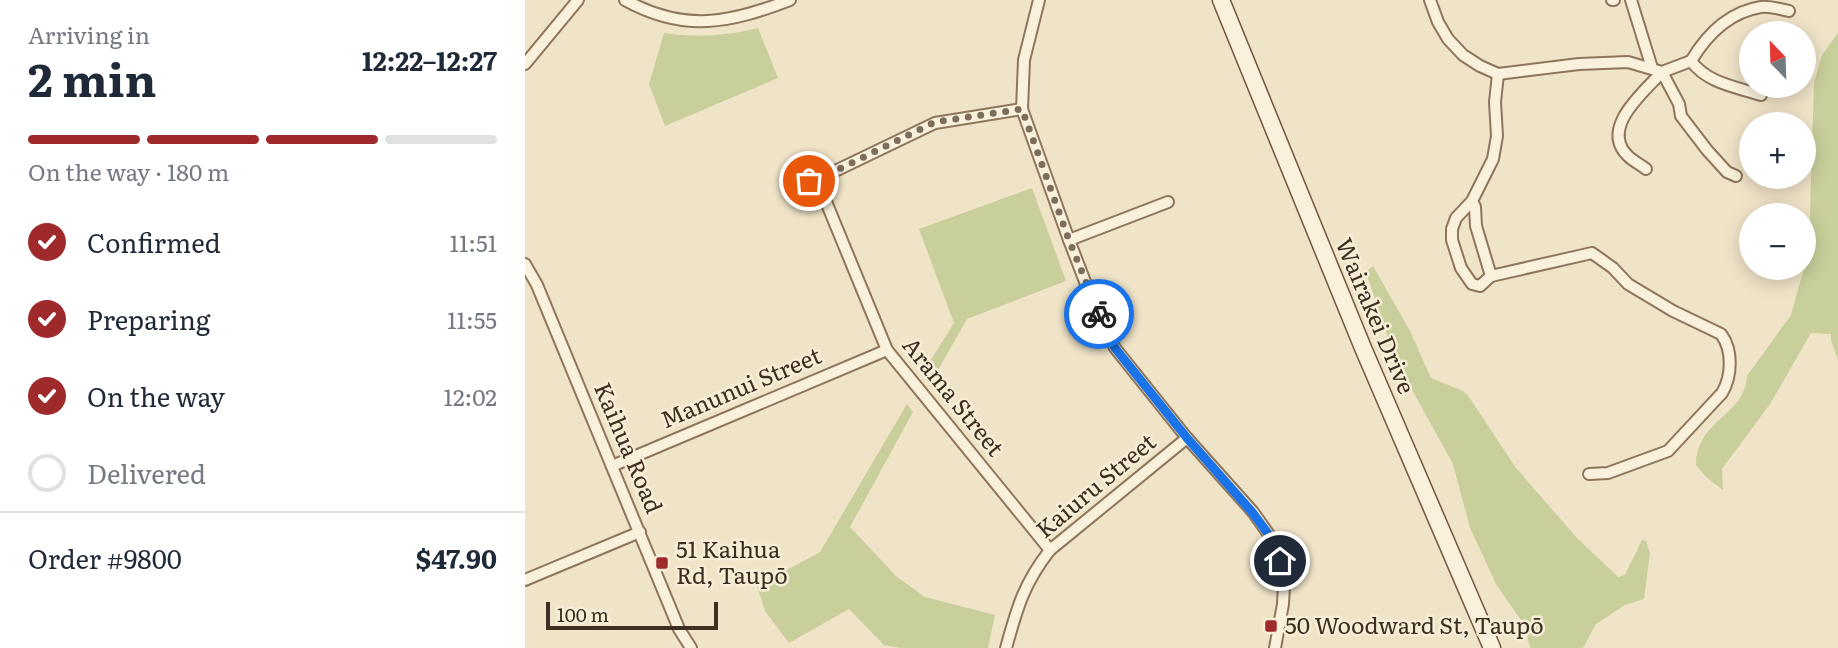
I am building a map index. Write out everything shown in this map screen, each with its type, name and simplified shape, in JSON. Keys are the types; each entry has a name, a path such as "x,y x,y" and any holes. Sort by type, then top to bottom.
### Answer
{"main road":[{"name":"Wairakei Drive","path":"1221,0 1363,348 1492,648"}],"street":[{"path":"525,64 578,0"},
{"path":"625,0 663,16 718,21 747,16 790,0"},
{"path":"1039,0 1024,60 1022,109 1069,240 1115,348 1272,539 1280,561 1284,585 1275,648"},
{"path":"1430,0 1438,22 1455,47 1480,66 1498,74 1579,64 1628,62 1657,70 1691,61 1697,50 1731,17 1763,6 1789,11"},
{"path":"1631,0 1657,70 1679,104 1681,116 1727,172 1736,176"},
{"path":"1691,61 1698,72 1708,78 1739,88"},
{"path":"1646,169 1626,155 1619,139 1619,125 1657,70"},
{"path":"1498,74 1495,102 1497,136 1493,159 1472,201 1457,218 1452,229 1461,268 1472,284 1480,286 1491,276 1593,253 1628,284 1673,311 1721,334 1729,350 1730,377 1722,393 1668,451 1608,473 1589,474"},
{"path":"791,186 809,181 823,183 831,173 935,122 1022,109"},
{"name":"Arama Street","path":"823,183 822,192 827,208 887,349 1050,550"},
{"path":"1472,201 1476,226 1491,276"},
{"path":"1069,240 1168,202"},
{"name":"Kaihua Road","path":"525,264 537,285 679,629 691,648"},
{"name":"Manunui Street","path":"612,466 887,349"},
{"name":"Kaiuru Street","path":"1006,648 1024,589 1050,550 1187,438"},
{"path":"525,580 640,532"}],"green space":[{"path":"758,28 778,78 665,126 649,84 664,33 711,35"},
{"path":"1838,33 1838,360 1831,334 1811,333 1770,404 1722,469 1723,490 1696,465 1698,450 1712,427 1738,400 1747,376 1791,315 1801,280 1816,280 1816,203 1810,203 1811,189 1816,189 1814,98 1817,98 1817,72 1822,55"},
{"path":"1032,188 1066,281 967,319 933,379 925,369 954,323 919,229"},
{"path":"1373,266 1410,331 1431,378 1463,391 1469,397 1516,468 1577,538 1618,577 1625,575 1642,540 1646,541 1650,553 1644,599 1625,605 1596,624 1583,648 1530,648 1525,626 1496,584 1470,528 1453,464 1411,388 1390,343 1366,272"},
{"path":"907,404 913,412 850,527 897,577 925,597 995,615 988,648 900,648 884,645 849,609 789,643 765,611 757,586 820,552"}],"way so far":[{"path":"809,181 823,183 831,173 935,122 1022,109 1099,314"}],"place":[{"name":"51 Kaihua Rd, Taupō","path":"662,563"},
{"name":"50 Woodward St, Taupō","path":"1271,626"}],"route":[{"path":"1099,314 1115,348 1187,438 1252,512 1272,539 1280,561"}]}
